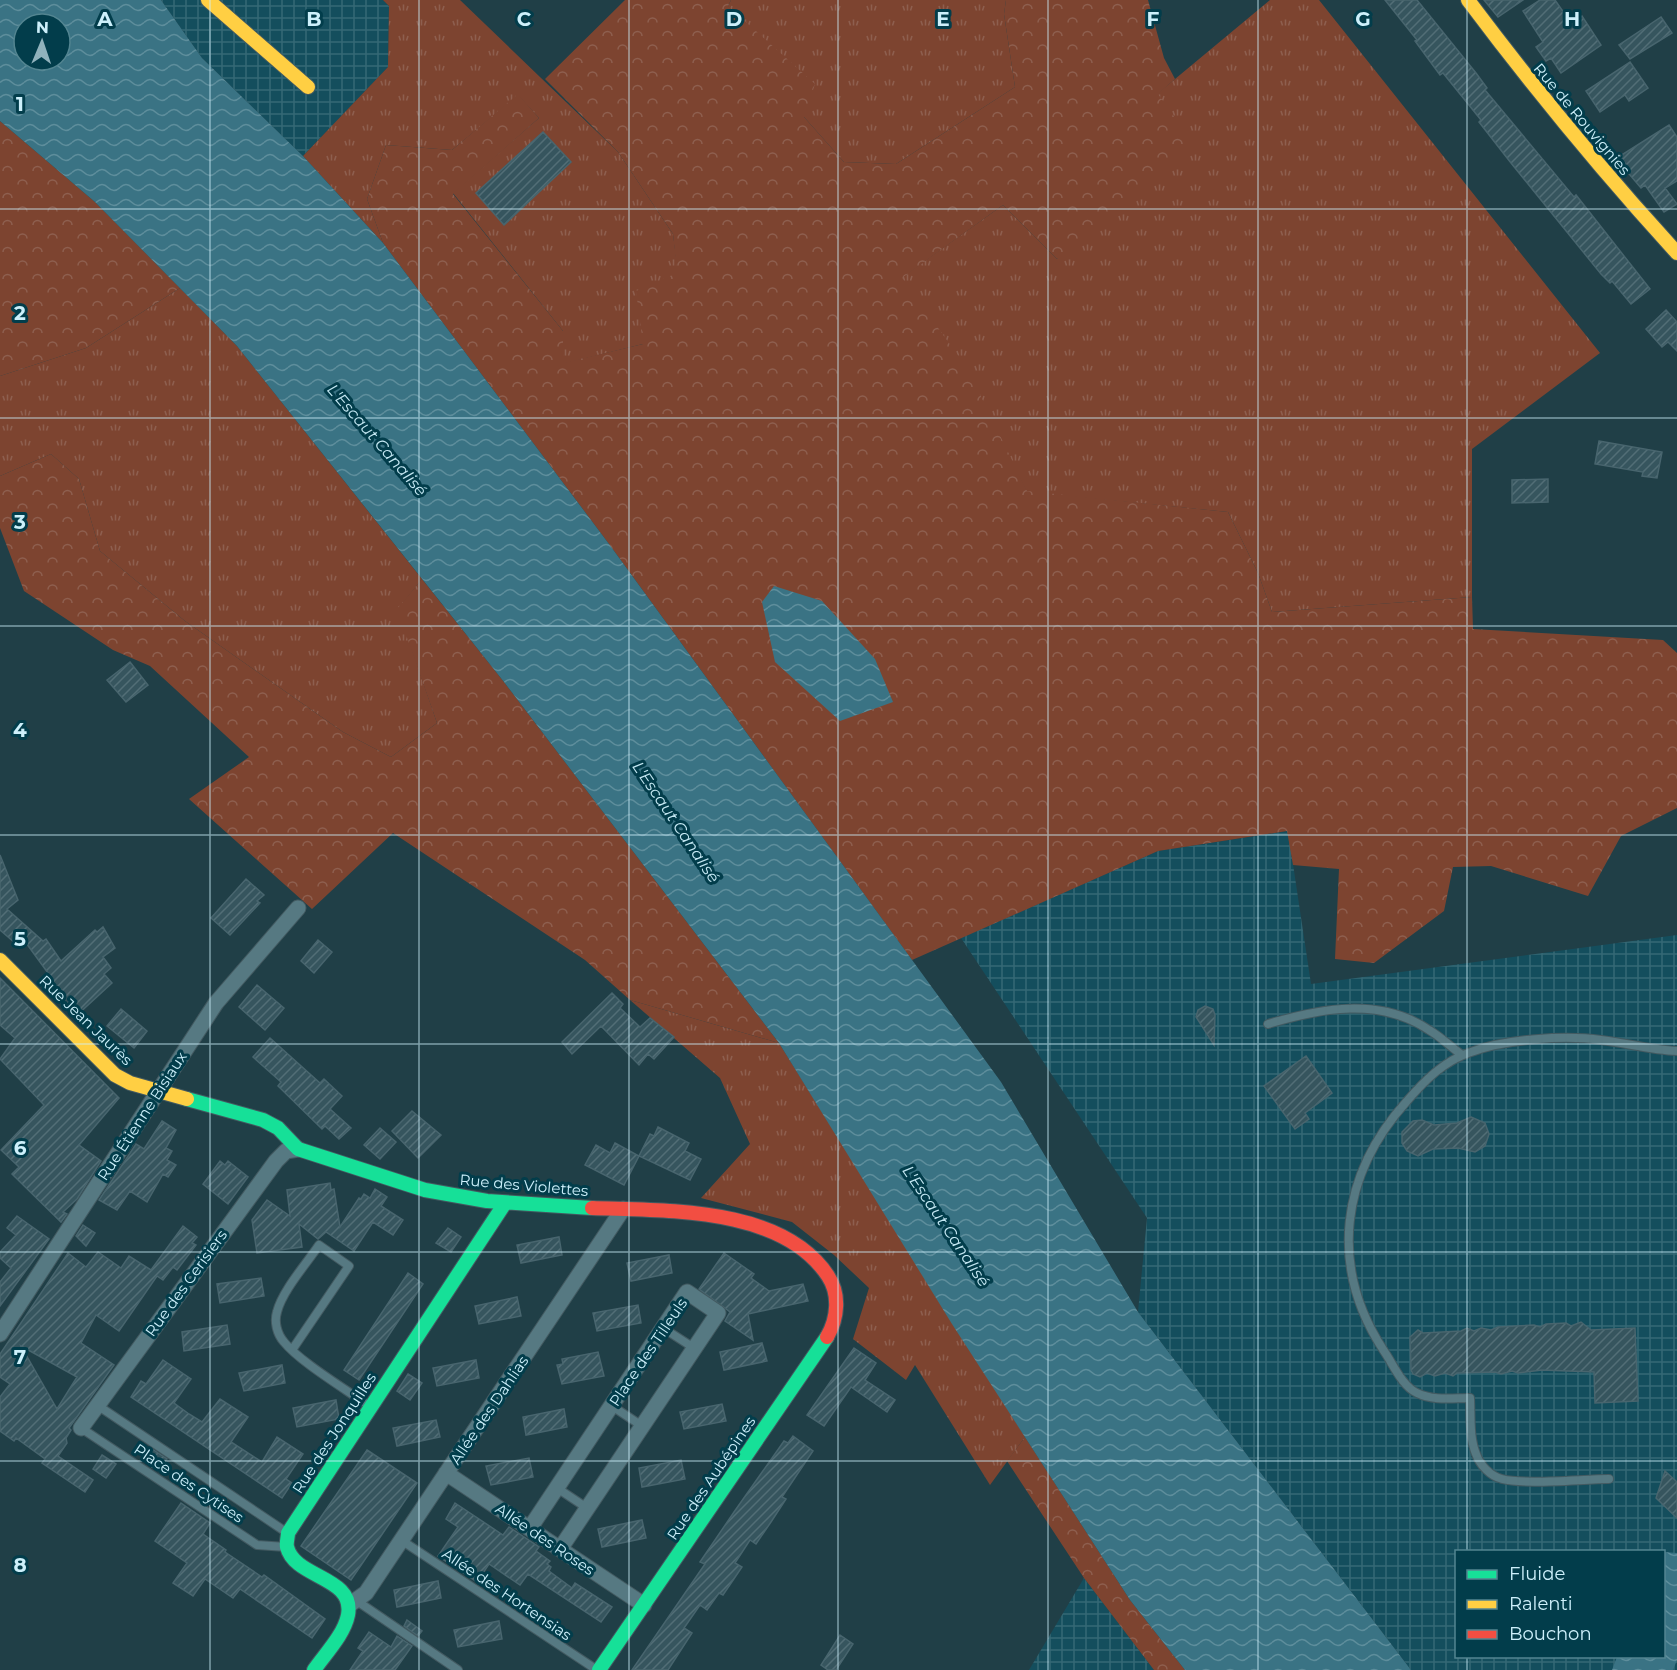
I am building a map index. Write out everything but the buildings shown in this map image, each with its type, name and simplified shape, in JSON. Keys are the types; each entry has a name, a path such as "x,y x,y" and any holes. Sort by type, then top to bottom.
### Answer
{"street":[{"path":"208,0 308,87"},
{"name":"Rue de Rouvignies","path":"1468,0 1529,81 1615,185 1677,253"},
{"name":"Rue Étienne Bisiaux","path":"0,1334 157,1090 225,992 298,908"},
{"name":"Rue Jean Jaurès","path":"0,960 115,1074 130,1083 157,1090"},
{"name":"Rue des Violettes","path":"157,1090 263,1120 279,1128 298,1149 438,1192 505,1203 701,1212 752,1226 815,1257 832,1279 836,1299"},
{"name":"Rue des Cerisiers","path":"81,1428 276,1161 286,1151 298,1149"},
{"name":"Rue des Jonquilles","path":"287,1540 505,1203"},
{"name":"Allée des Dahlias","path":"353,1603 366,1593 622,1209"},
{"name":"Place des Tilleuls","path":"530,1528 687,1292 718,1312 560,1549"},
{"name":"Rue des Aubépines","path":"598,1670 829,1334 836,1317 836,1299"},
{"name":"Allée des Roses","path":"446,1473 644,1605"},
{"path":"287,1540 293,1558 343,1592 353,1603 346,1620 314,1670"}],"lane":[{"path":"1268,1024 1327,1009 1382,1012 1428,1029 1462,1055"},
{"path":"1610,1479 1510,1480 1492,1475 1476,1453 1470,1398 1436,1398 1414,1392 1378,1342 1357,1294 1350,1261 1349,1219 1365,1160 1383,1130 1417,1090 1445,1065 1462,1055 1482,1048 1573,1038 1677,1051"},
{"path":"292,1350 349,1266 319,1245 277,1312 280,1337 292,1350 371,1407"},
{"path":"663,1328 694,1348"},
{"name":"Place des Cytises","path":"98,1405 287,1540"},
{"path":"612,1406 642,1426"},
{"name":"Place des Cytises","path":"81,1428 257,1545 287,1540"},
{"path":"557,1488 587,1508"},
{"name":"Allée des Hortensias","path":"402,1540 598,1670"},
{"path":"353,1603 458,1670"}],"shaded area":[{"path":"161,0 383,0 389,6 388,67 303,156 202,58"},
{"path":"1288,831 1311,984 1677,935 1677,1670 1411,1670 1138,1312 1147,1218 961,938 1158,851"},
{"path":"1084,1578 1154,1670 1029,1670"}],"green space":[{"path":"383,0 460,0 618,152 673,234 678,273 643,344 562,364 563,331 453,193 539,118 518,95 452,150 386,145 367,199 383,243 303,156 388,67 389,6"},
{"path":"625,0 731,0 728,6 815,84 804,117 844,162 896,164 1015,87 1004,14 1006,0 1148,0 1164,58 1175,79 1158,94 1194,145 1057,259 1003,205 902,278 967,368 1027,491 1228,512 1258,573 1272,612 1472,597 1473,629 1663,640 1677,653 1677,808 1621,836 1588,896 1491,866 1453,867 1444,911 1374,963 1335,959 1339,869 1293,865 1287,831 1158,851 912,960 609,544 383,243 367,199 386,145 452,150 518,94 539,118 453,194 563,331 563,363 643,344 636,291 677,273 673,234 618,152 545,79"},
{"path":"731,0 1006,0 1004,14 1015,87 896,164 844,162 804,117 728,6"},
{"path":"1270,0 1319,0 1600,353 1472,449 1472,597 1272,612 1258,573 1228,512 1027,492 1002,443 901,278 1003,205 1057,259 1157,94"},
{"path":"0,121 95,202 180,288 86,348 0,376"},
{"path":"180,288 237,346 422,579 398,609 437,723 391,757 343,732 185,621 100,551 79,479 51,454 0,476 0,376 86,348"},
{"path":"51,454 79,479 100,551 185,621 343,732 391,757 437,723 397,609 422,579 504,682 779,1043 630,1000 585,960 393,833 312,909 189,799 249,757 150,666 113,650 24,591 0,528 0,476"},
{"path":"630,1000 779,1043 1025,1437 990,1485 915,1365 906,1380 853,1339 869,1288 834,1255 792,1222 701,1198 750,1144 720,1078"},
{"path":"1025,1437 1130,1600 1185,1670 1154,1670 1084,1578 1007,1461"}],"water":[{"name":"L'Escaut Canalisé","path":"0,0 161,0 202,58 303,156 383,243 609,544 1001,1082 1138,1312 1411,1670 1185,1670 1130,1600 952,1324 779,1043 504,682 237,346 95,202 0,121"},
{"path":"774,586 822,601 875,659 893,702 840,721 775,662 762,602"},
{"path":"1665,1552 1677,1553 1677,1660 1673,1670 1612,1670 1617,1658 1665,1658"}],"traffic: fast":[{"path":"187,1099 263,1120 278,1128 298,1149 425,1190 487,1201 592,1208"},
{"path":"314,1670 343,1630 348,1615 348,1602 343,1592 292,1558 287,1547 288,1533 505,1203"},
{"path":"599,1670 827,1337"}],"traffic: slow":[{"path":"208,0 308,87"},
{"path":"1468,0 1622,192 1677,253"},
{"path":"0,960 115,1075 130,1083 187,1099"}],"traffic: jam":[{"path":"592,1208 687,1212 752,1225 782,1236 808,1253 832,1283 836,1306 831,1330 827,1337"}]}
